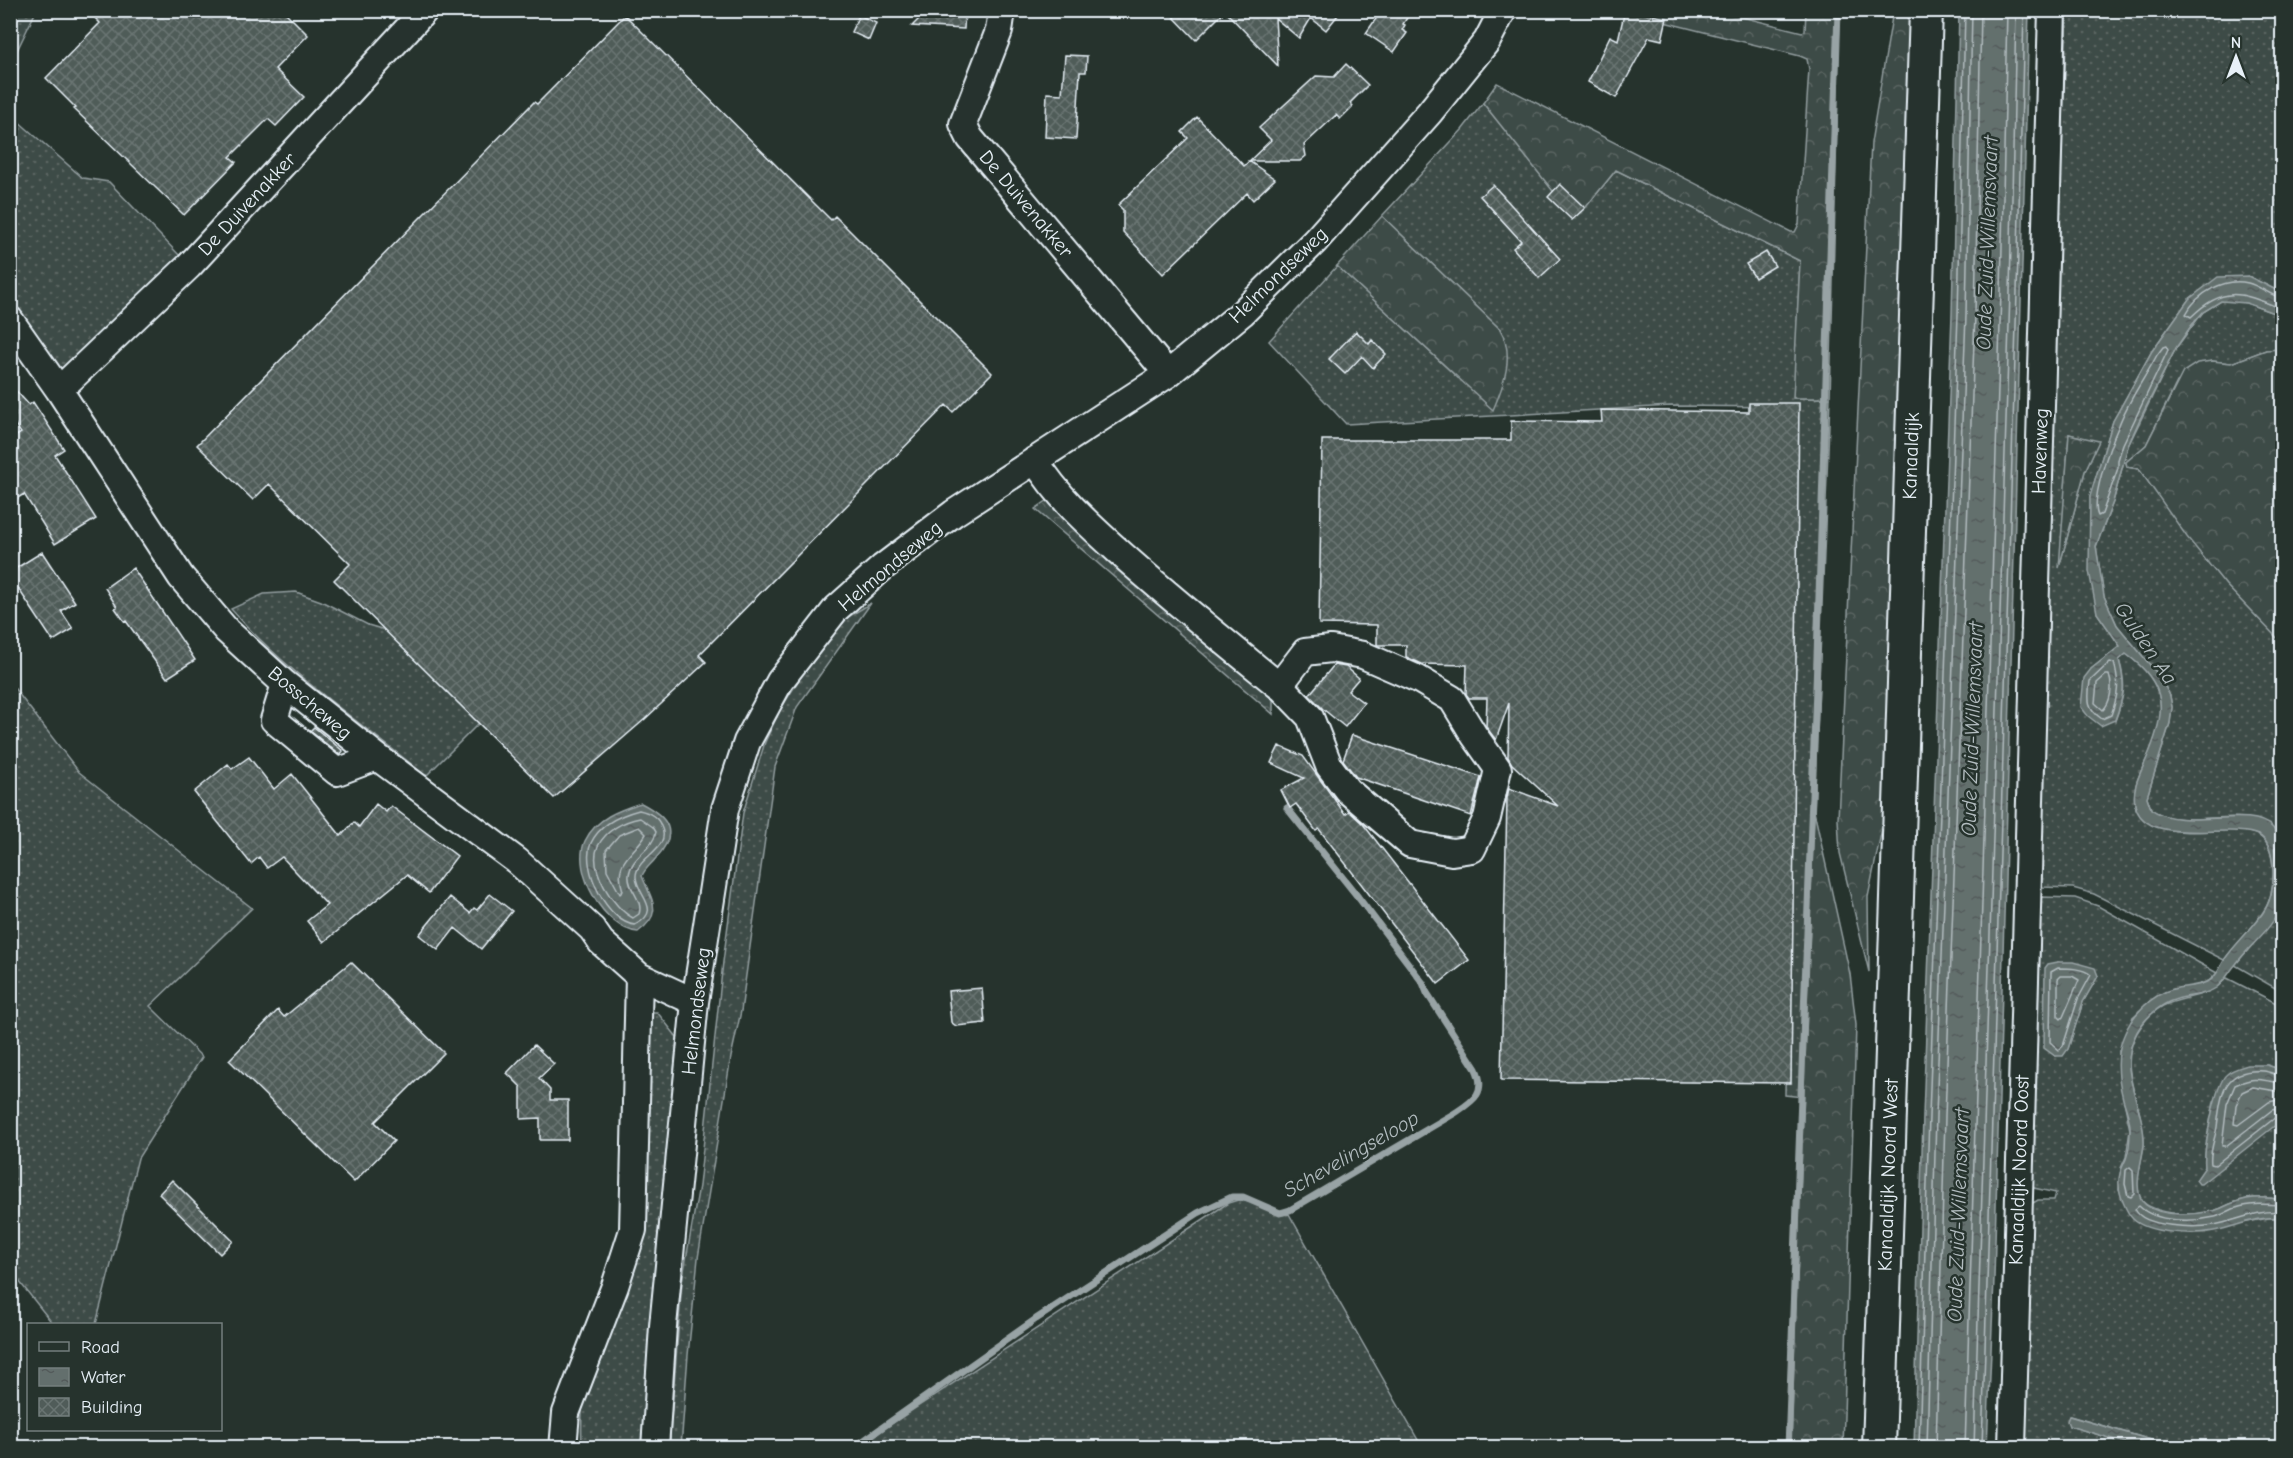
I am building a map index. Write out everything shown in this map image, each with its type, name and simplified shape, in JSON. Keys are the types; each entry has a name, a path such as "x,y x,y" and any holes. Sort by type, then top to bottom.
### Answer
{"main road":[{"name":"Kanaaldijk","path":"1897,902 1926,10"},
{"name":"Kanaaldijk Noord West","path":"1879,1448 1897,902"}],"street":[{"name":"De Duivenakker","path":"59,390 189,266 426,10"},
{"name":"De Duivenakker","path":"1002,10 999,31 963,123 970,138 1168,374"},
{"name":"Helmondseweg","path":"655,1448 663,1326 695,1002 724,809 747,742 780,681 836,609 883,567 954,513 1168,374 1242,313 1315,241 1458,77 1487,41 1503,10"},
{"name":"Havenweg","path":"2027,892 2052,10"},
{"name":"Bosscheweg","path":"10,320 59,390 181,577 227,631 285,684 377,757 517,861 639,976 695,1002"},
{"path":"1035,460 1047,480 1073,510 1143,574 1279,686 1310,717 1329,766 1347,790 1410,844 1452,852 1472,849 1487,818 1498,769 1452,699 1418,679 1363,655 1331,649 1305,652 1279,686"},
{"path":"285,684 274,720 315,755 337,772 377,757"},
{"name":"Kanaaldijk Noord Oost","path":"2012,1448 2027,892"},
{"path":"563,1448 566,1413 615,1286 633,1230 639,976"}],"green space":[{"path":"2101,10 2282,11 2282,293 2248,276 2189,299 2152,351 2113,421 2090,496 2097,613 2120,646 2091,669 2115,721 2123,691 2119,660 2126,654 2150,676 2160,700 2159,726 2135,789 2136,810 2167,829 2182,832 2235,830 2255,834 2263,839 2272,857 2273,880 2269,901 2256,922 2224,960 2094,894 2073,888 2041,887 2034,880 2067,17","holes":["2069,434 2098,442 2085,471 2060,564"]},
{"path":"10,11 36,11 11,63"},
{"path":"1620,11 1718,11 1802,32 1805,31 1806,11 1840,11 1830,398 1793,398 1800,261 1616,170 1586,207 1574,212 1568,210 1483,103 1497,83 1795,232 1799,224 1809,69 1807,59"},
{"path":"1893,11 1916,11 1888,799 1868,897 1869,972 1840,853 1838,819 1871,143"},
{"path":"1483,103 1569,210 1586,207 1616,170 1800,261 1794,398 1830,398 1803,1097 1785,1095 1796,407 1671,406 1346,424 1269,341 1337,266 1458,378 1505,337 1500,329 1382,216 1462,130"},
{"path":"10,114 83,178 109,182 180,256 64,379 11,300"},
{"path":"1382,216 1500,329 1507,349 1507,359 1504,380 1493,410 1337,266"},
{"path":"2221,301 2246,303 2282,316 2282,349 2266,350 2231,363 2212,361 2177,382 2146,445 2126,462 2127,467 2139,469 2226,585 2282,643 2282,846 2272,830 2258,821 2223,817 2185,819 2167,816 2151,809 2147,797 2170,723 2172,707 2170,696 2160,677 2117,625 2104,596 2096,547 2113,502 2128,446 2176,348 2203,312"},
{"path":"2282,349 2282,643 2226,585 2187,537 2139,469 2127,467 2126,462 2146,445 2183,372 2197,363 2212,361 2231,363 2266,350"},
{"path":"2069,434 2099,441 2085,471 2059,568"},
{"path":"1057,494 1273,677 1273,714 1035,509"},
{"path":"296,592 321,601 368,625 395,633 484,718 426,776 300,676 253,633 231,609 264,594"},
{"path":"871,603 797,707 775,767 741,1011 731,1057 698,1258 681,1447 669,1448 682,1282 699,1186 723,962 743,813 765,742 780,710 803,673 848,617"},
{"path":"11,684 79,772 252,908 150,1006 202,1057 138,1158 96,1323 52,1323 11,1271"},
{"path":"1814,811 1850,974 1856,1025 1843,1448 1791,1447"},
{"path":"2041,897 2075,898 2098,906 2217,973 2209,981 2193,987 2165,992 2150,1001 2133,1017 2119,1051 2120,1081 2130,1130 2126,1157 2121,1168 2119,1189 2133,1219 2144,1225 2242,1223 2282,1218 2282,1447 2175,1447 2070,1416 2069,1426 2140,1447 2023,1448 2028,1206 2038,1200 2054,1200 2056,1193 2034,1188 2028,1175 2036,902","holes":["2058,962 2098,976 2083,1002 2068,1049 2055,1056 2048,1050"]},
{"path":"2282,905 2282,992 2235,965 2264,931"},
{"path":"2227,978 2282,1006 2282,1070 2267,1065 2214,1101 2206,1144 2205,1167 2246,1147 2282,1120 2282,1200 2264,1198 2245,1200 2210,1212 2195,1214 2158,1210 2143,1202 2138,1190 2144,1143 2143,1128 2129,1069 2133,1040 2142,1025 2156,1010 2170,1003 2208,992"},
{"path":"648,1012 657,1012 677,1037 642,1447 582,1448 582,1409 587,1381 620,1307"},
{"path":"1238,1200 1255,1203 1281,1215 1289,1214 1422,1447 856,1447 1228,1203"}],"water":[{"name":"Oude Zuid-Willemsvaart","path":"1959,11 2029,11 1994,1279 1987,1447 1914,1448 1923,1116 1952,314"},
{"path":"2248,276 2282,293 2282,316 2246,303 2221,301 2203,312 2191,326 2176,348 2128,446 2113,502 2096,546 2104,596 2117,625 2160,677 2170,696 2172,707 2170,723 2147,797 2151,809 2165,816 2181,819 2233,817 2262,821 2273,828 2283,849 2282,902 2272,923 2216,988 2207,993 2170,1001 2151,1014 2141,1025 2130,1052 2130,1078 2141,1117 2144,1144 2138,1184 2141,1200 2146,1205 2160,1212 2187,1214 2215,1210 2258,1198 2282,1200 2282,1218 2256,1220 2206,1232 2184,1233 2149,1228 2133,1219 2125,1208 2120,1193 2119,1178 2128,1153 2130,1127 2121,1091 2119,1051 2132,1020 2150,1001 2173,989 2200,984 2214,977 2230,952 2266,908 2272,888 2273,863 2267,844 2258,835 2228,831 2170,830 2154,826 2141,818 2135,804 2135,792 2137,781 2158,729 2160,702 2157,689 2150,677 2126,654 2119,660 2123,691 2115,720 2101,726 2081,707 2084,678 2091,669 2120,646 2097,613 2089,571 2090,496 2113,421 2152,351 2189,299 2218,277"},
{"path":"641,803 664,820 669,833 663,849 642,876 654,906 651,919 638,932 626,929 603,910 587,883 582,854 585,841 595,826 617,812"},
{"path":"2073,962 2095,968 2098,976 2083,1002 2068,1049 2063,1056 2055,1056 2044,1048 2045,968 2048,964"},
{"path":"2248,1065 2267,1065 2282,1070 2282,1120 2199,1184 2196,1180 2205,1167 2208,1133 2218,1090 2227,1074 2234,1069"},
{"path":"2069,1416 2175,1447 2140,1447 2069,1426 2067,1421"}],"building":[{"path":"87,10 283,10 308,35 275,69 304,97 276,126 268,119 230,157 236,162 184,215 74,109 76,108 46,78 100,23"},
{"path":"928,10 965,10 964,29 912,26"},
{"path":"1167,10 1342,10 1326,30 1311,18 1299,38 1275,18 1278,66 1225,11 1196,40"},
{"path":"1382,10 1412,10 1403,24 1405,25 1402,30 1407,33 1394,52 1366,33"},
{"path":"1625,10 1667,18 1662,40 1649,37 1616,98 1588,82 1610,36 1618,40"},
{"path":"625,15 831,220 835,216 992,373 953,412 946,405 699,655 706,662 645,719 554,798 334,580 350,564 269,484 253,500 197,445 534,102 537,104"},
{"path":"859,15 876,23 869,40 851,32"},
{"path":"1065,55 1087,56 1086,72 1080,72 1076,139 1045,137 1047,93 1062,94"},
{"path":"1346,64 1368,85 1350,103 1353,106 1340,119 1336,115 1304,145 1306,156 1300,161 1249,161 1271,140 1259,128 1316,76 1334,77"},
{"path":"1197,117 1244,166 1249,161 1275,179 1253,200 1247,193 1163,274 1123,232 1123,210 1118,205 1188,138 1182,132"},
{"path":"1560,184 1585,208 1572,220 1548,197"},
{"path":"1493,185 1560,259 1539,278 1513,248 1521,241 1480,196"},
{"path":"1766,252 1775,266 1755,278 1746,264"},
{"path":"1356,331 1369,344 1372,340 1386,354 1373,368 1362,356 1345,374 1329,359"},
{"path":"10,384 29,405 33,402 64,449 55,455 96,519 55,544 24,494 10,503 10,440 21,433 10,418"},
{"path":"1749,403 1799,403 1791,1083 1501,1080 1509,788 1558,806 1512,764 1508,757 1509,703 1496,740 1486,727 1487,698 1469,698 1466,694 1467,665 1422,664 1406,657 1406,645 1377,645 1377,625 1319,624 1322,440 1511,440 1511,421 1602,422 1601,410 1749,412"},
{"path":"42,552 75,602 61,611 73,629 53,641 10,576 10,572"},
{"path":"133,568 195,660 167,678 115,608 117,607 105,588"},
{"path":"1334,665 1346,667 1359,678 1348,691 1364,703 1345,727 1309,695"},
{"path":"314,727 343,751 340,755 310,731"},
{"path":"1352,735 1481,777 1471,816 1356,777 1343,760"},
{"path":"1279,746 1303,756 1345,814 1349,811 1363,824 1469,960 1438,984 1319,829 1316,831 1296,804 1290,808 1281,790 1304,778 1271,763"},
{"path":"249,757 274,789 292,774 341,836 354,822 359,827 376,804 386,812 391,806 457,856 429,893 407,875 324,942 307,921 327,905 282,857 267,868 259,857 251,864 194,792 228,764 232,769"},
{"path":"490,894 512,911 481,949 455,928 438,950 419,935 450,897 470,913 474,908 477,910"},
{"path":"351,962 444,1053 375,1122 394,1141 354,1182 229,1060 278,1010 284,1017"},
{"path":"982,988 985,1023 956,1026 951,1022 948,991"},
{"path":"534,1045 554,1064 539,1078 550,1090 550,1100 568,1100 568,1140 540,1140 540,1118 521,1119 521,1087 507,1073"},
{"path":"172,1180 233,1241 220,1254 159,1194"}],"waterway":[{"path":"1788,1448 1838,10"},
{"name":"Schevelingseloop","path":"853,1448 1036,1319 1198,1213 1232,1197 1243,1197 1280,1213 1290,1210 1455,1113 1476,1096 1480,1084 1476,1069 1427,993 1423,983 1287,808"}],"water label":[{"name":"Gulden Aa","path":"2146,643"}]}
